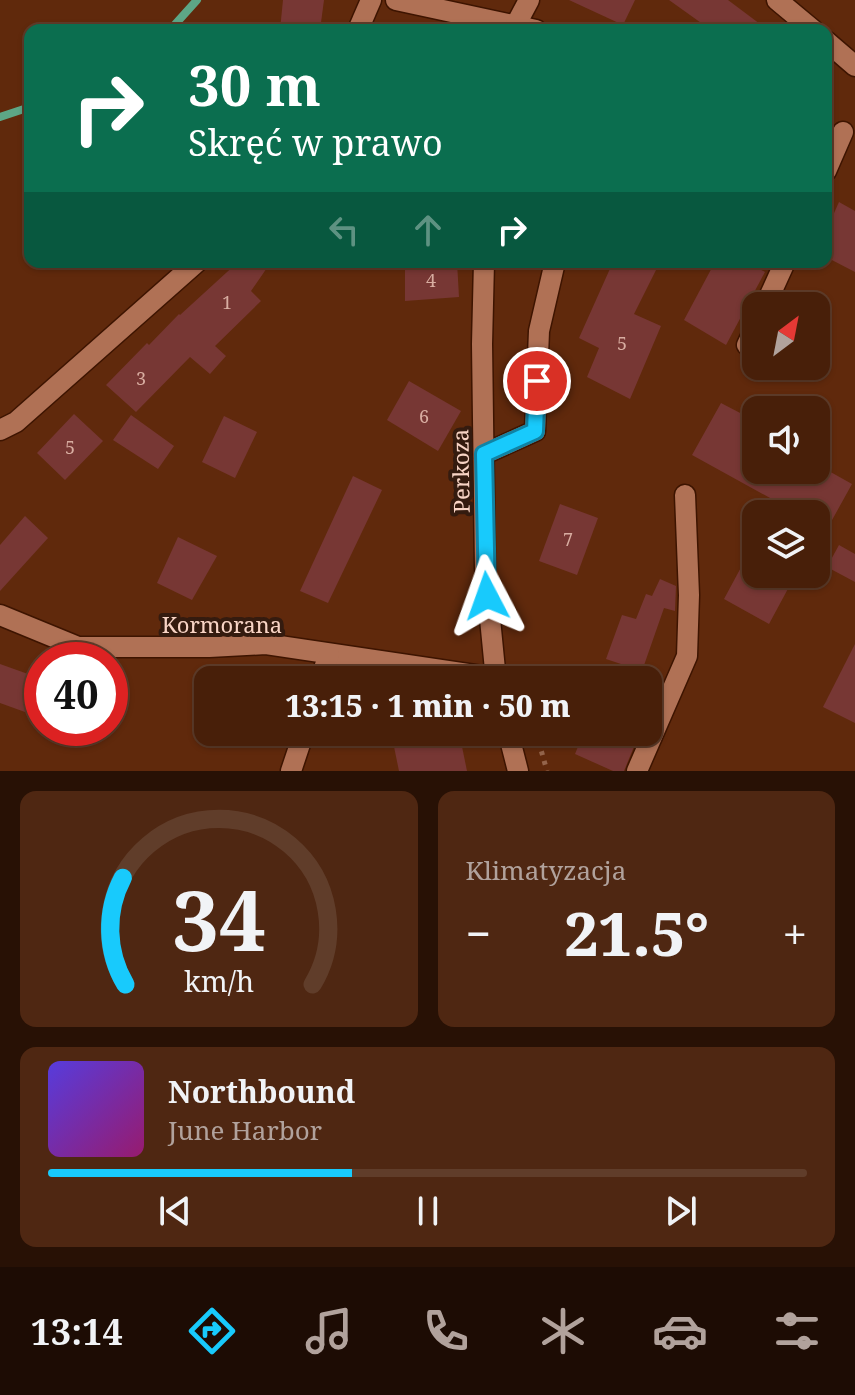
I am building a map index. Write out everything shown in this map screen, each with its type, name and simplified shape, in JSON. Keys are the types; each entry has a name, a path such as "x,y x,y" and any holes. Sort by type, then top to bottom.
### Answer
{"street":[{"path":"361,24 371,0"},
{"path":"396,0 496,24"},
{"path":"515,24 529,0"},
{"path":"777,0 806,24"},
{"path":"832,46 855,66"},
{"path":"832,155 841,131"},
{"path":"0,430 16,422 190,268"},
{"name":"Perkoza","path":"484,268 485,568 495,666"},
{"path":"484,454 535,431 539,331 554,268"},
{"path":"771,292 782,268"},
{"path":"637,771 687,656 689,595 685,495"},
{"name":"Kormorana","path":"0,615 78,647 266,644 409,666"},
{"path":"325,666 329,654"},
{"path":"291,771 299,746"},
{"path":"512,746 518,771"}],"path":[{"path":"540,746 547,771"}],"building":[{"path":"283,0 324,0 321,24 281,24"},
{"path":"569,0 635,0 621,24"},
{"path":"669,0 728,0 760,24 703,24"},
{"path":"839,202 855,211 855,272 832,260 832,218"},
{"path":"231,268 267,268 251,291 261,301 215,346 226,356 210,374 190,357 136,412 106,385"},
{"path":"405,268 457,268 459,297 405,301"},
{"path":"610,268 657,268 634,314 661,326 630,399 587,377 599,348 579,338"},
{"path":"712,268 758,268 765,272 754,292 742,292 742,315 726,345 684,320"},
{"path":"409,381 461,411 438,451 387,420"},
{"path":"721,403 742,414 742,483 692,455"},
{"path":"74,414 103,441 65,480 37,453"},
{"path":"131,415 174,446 158,469 113,440"},
{"path":"224,416 257,432 235,478 202,462"},
{"path":"830,472 852,484 830,524 830,500 774,500 745,484 830,484"},
{"path":"353,476 382,490 328,603 300,591"},
{"path":"560,504 598,518 577,575 539,561"},
{"path":"25,516 48,538 0,591 0,545"},
{"path":"178,537 217,556 192,600 157,583"},
{"path":"839,545 855,554 855,582 830,569 830,562"},
{"path":"742,566 742,588 788,588 769,624 724,599"},
{"path":"660,579 676,586 675,611 664,608 644,666 627,666 606,659 622,615 636,619 646,594 652,596"},
{"path":"855,644 855,723 823,707"},
{"path":"0,664 24,673 24,712 0,703"},
{"path":"394,746 462,746 467,771 399,771"},
{"path":"578,746 634,746 624,771 613,771 575,754"}],"waterway":[{"path":"175,24 197,0"},
{"path":"0,117 24,109"}],"route":[{"path":"487,596 484,454 535,431 537,381"}]}
